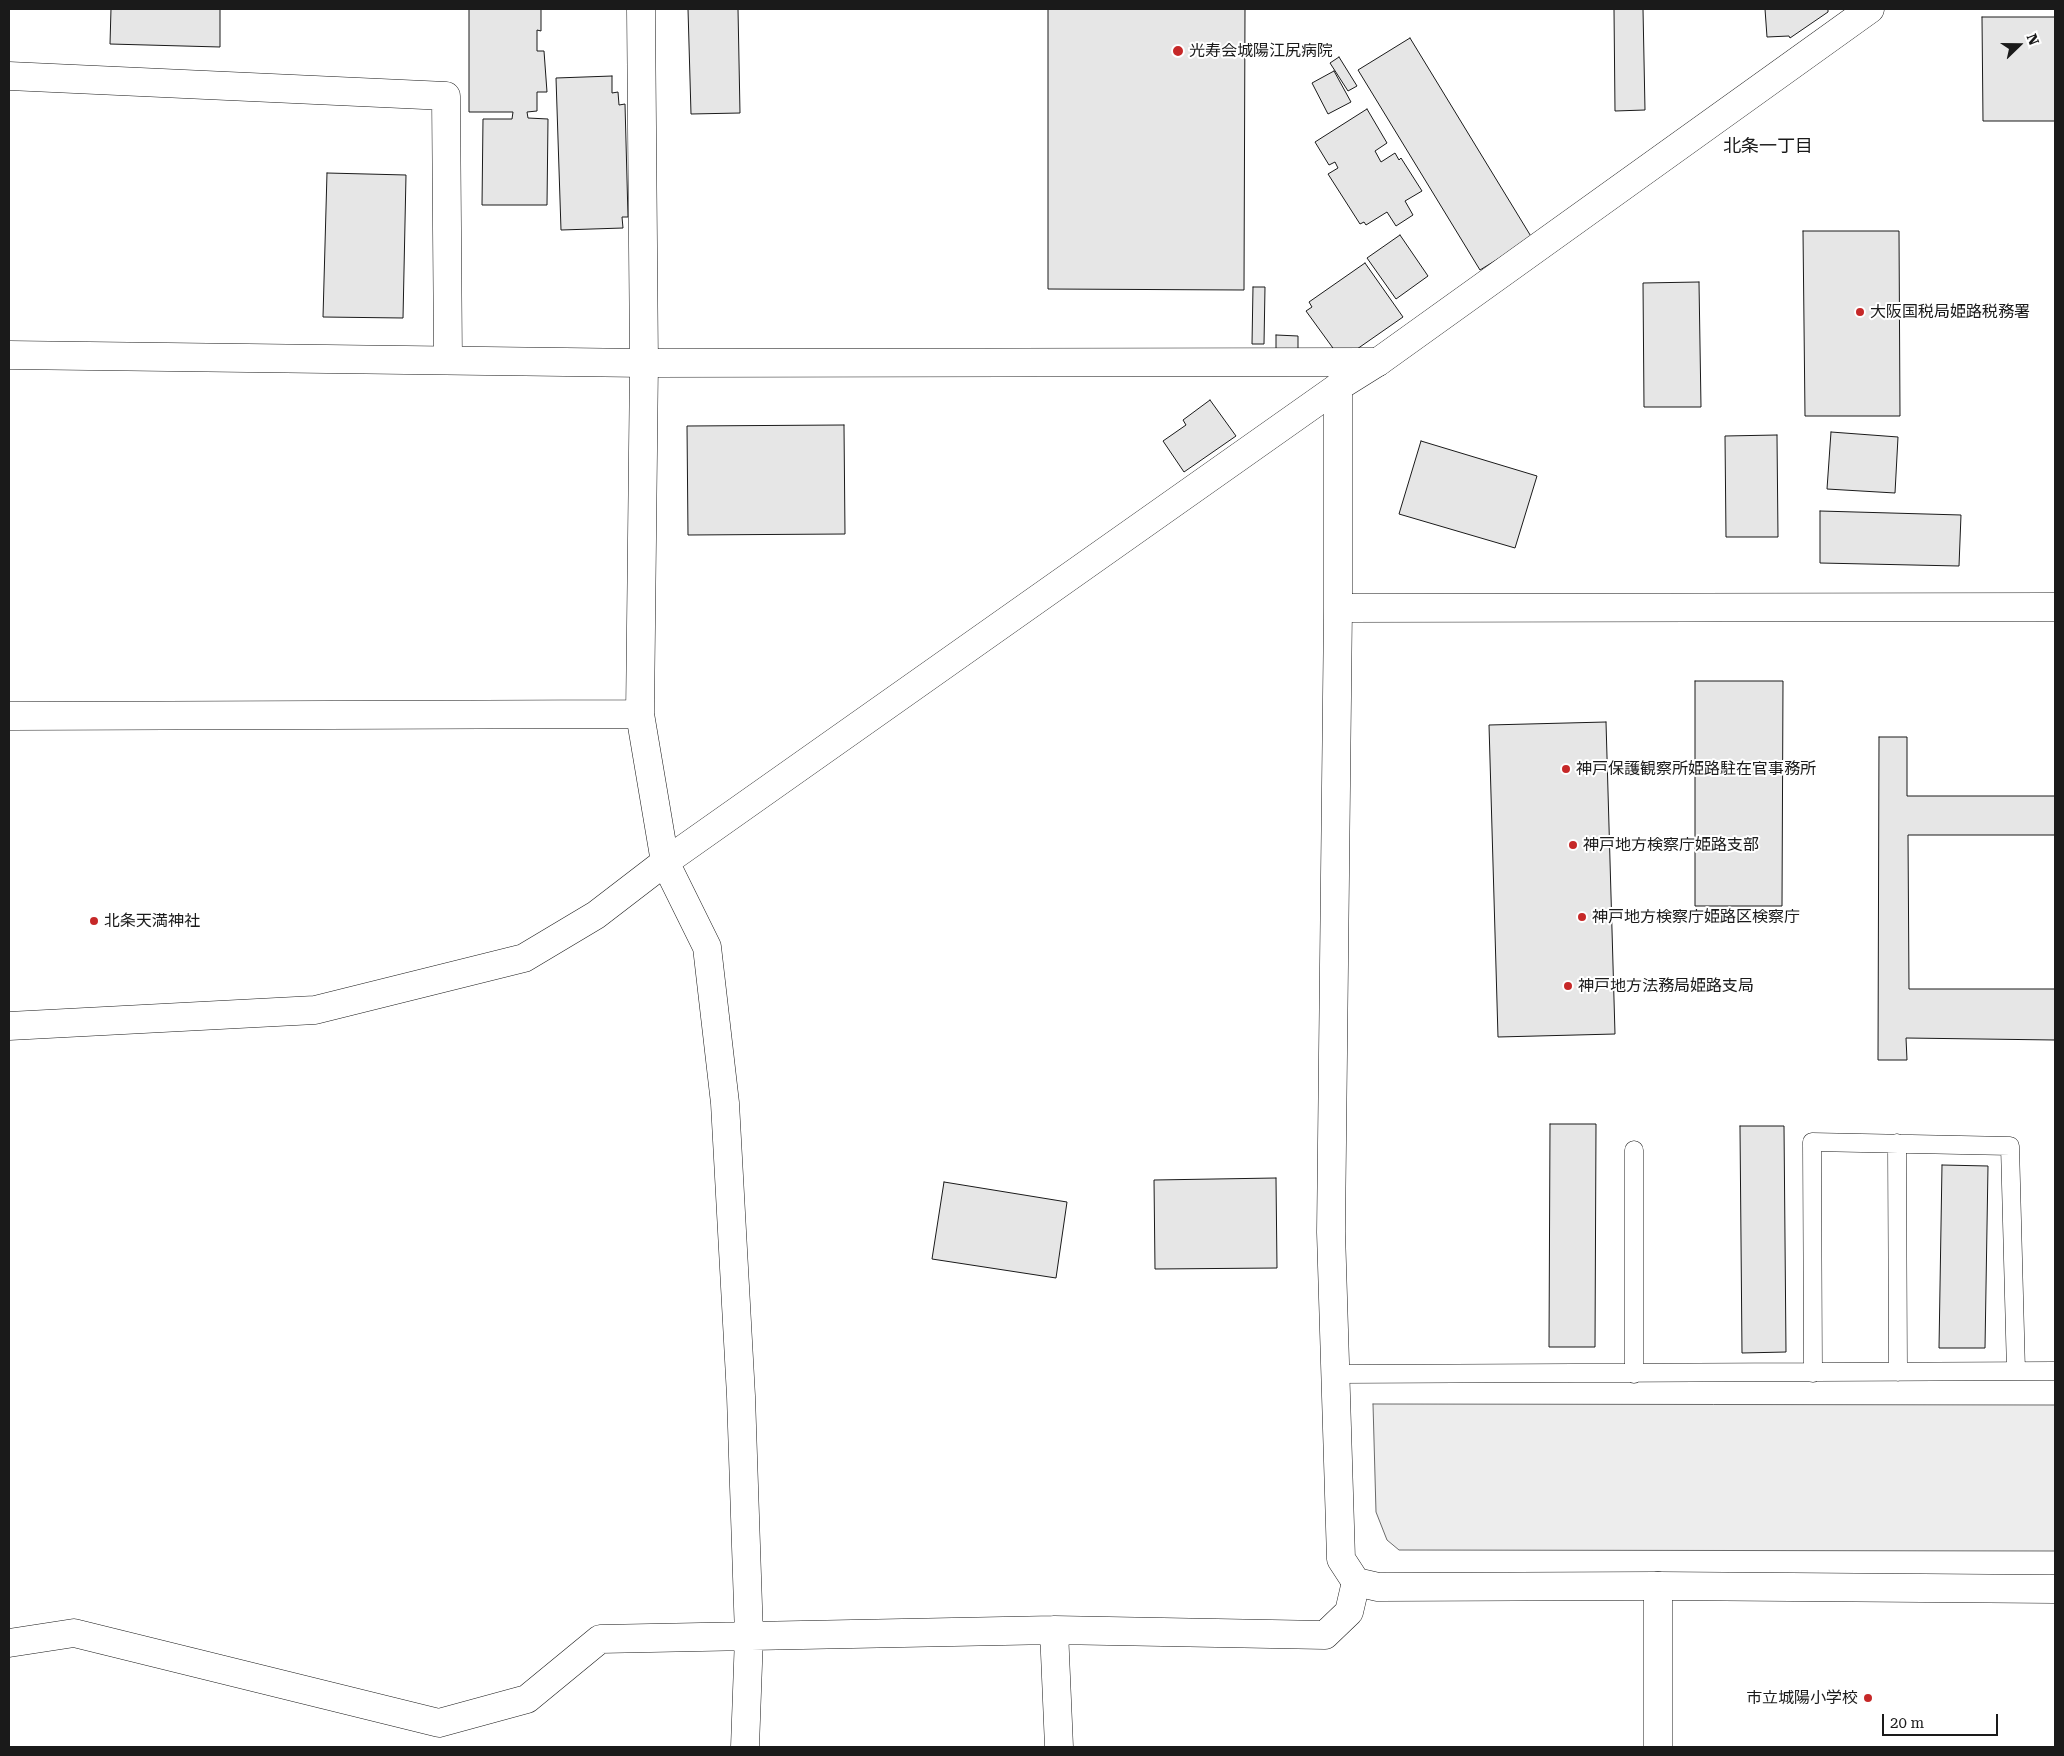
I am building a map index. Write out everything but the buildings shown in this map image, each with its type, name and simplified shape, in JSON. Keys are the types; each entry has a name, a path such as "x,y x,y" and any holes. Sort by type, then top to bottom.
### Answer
{"street":[{"path":"640,9 644,362 640,714 665,862 707,947 725,1103 740,1396 749,1636 745,1747"},
{"path":"9,1026 315,1010 524,958 596,914 665,862 1338,387 1378,362 1870,9"},
{"path":"9,76 446,96 448,360"},
{"path":"9,355 644,362 1378,362"},
{"path":"1338,387 1338,608 1330,1232 1341,1559 1356,1582 1378,1587 1658,1586 2055,1589"},
{"path":"1338,608 2055,608"},
{"path":"9,716 640,714"},
{"path":"9,1643 74,1633 439,1723 527,1699 600,1639 1054,1630 1325,1635 1349,1612 1356,1582"},
{"path":"1658,1586 1658,1747"},
{"path":"1054,1630 1059,1747"}],"lane":[{"path":"1813,1373 1812,1142 2010,1146 2016,1371"},
{"path":"1897,1144 1898,1372"},
{"path":"1634,1150 1634,1374"},
{"path":"1335,1374 2055,1371"}],"shaded area":[{"path":"1373,1404 2055,1405 2055,1551 1399,1550 1387,1540 1376,1512"}],"place":[{"name":"光寿会城陽江尻病院","path":"1178,51"},
{"name":"大阪国税局姫路税務署","path":"1860,312"},
{"name":"神戸保護観察所姫路駐在官事務所","path":"1566,769"},
{"name":"神戸地方検察庁姫路支部","path":"1573,845"},
{"name":"神戸地方検察庁姫路区検察庁","path":"1582,917"},
{"name":"北条天満神社","path":"94,921"},
{"name":"神戸地方法務局姫路支局","path":"1568,986"},
{"name":"市立城陽小学校","path":"1868,1698"}],"district":[{"name":"北条一丁目","path":"1768,147"}]}
